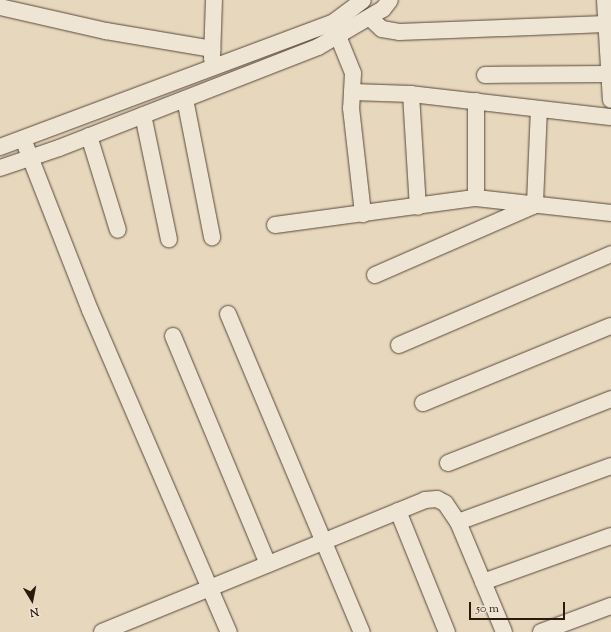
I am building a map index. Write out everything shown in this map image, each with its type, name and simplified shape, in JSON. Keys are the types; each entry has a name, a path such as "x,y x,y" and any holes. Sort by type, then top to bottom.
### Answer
{"street":[{"path":"212,68 214,0"},
{"path":"0,147 334,22 364,0"},
{"path":"0,168 89,136 318,47 384,9 390,0"},
{"path":"605,0 611,100"},
{"path":"0,7 106,32 212,49"},
{"path":"370,18 388,32 606,24"},
{"path":"310,31 318,47"},
{"path":"338,36 353,73 351,108 363,214"},
{"path":"485,75 609,74"},
{"path":"352,92 411,94 611,117"},
{"path":"411,94 418,207"},
{"path":"185,99 212,237"},
{"path":"476,102 476,198"},
{"path":"375,275 529,210 535,203 539,109"},
{"path":"143,115 169,239"},
{"path":"89,136 118,230"},
{"path":"23,139 90,310 211,587 229,632"},
{"path":"275,225 476,198 535,203 611,213"},
{"path":"399,344 611,254"},
{"path":"228,314 362,632"},
{"path":"423,403 611,326"},
{"path":"173,336 268,564"},
{"path":"448,463 611,399"},
{"path":"458,522 611,466"},
{"path":"102,632 425,500 438,499 445,503 458,522 504,632"},
{"path":"398,511 447,632"},
{"path":"483,582 611,536"},
{"path":"541,632 611,606"}]}
